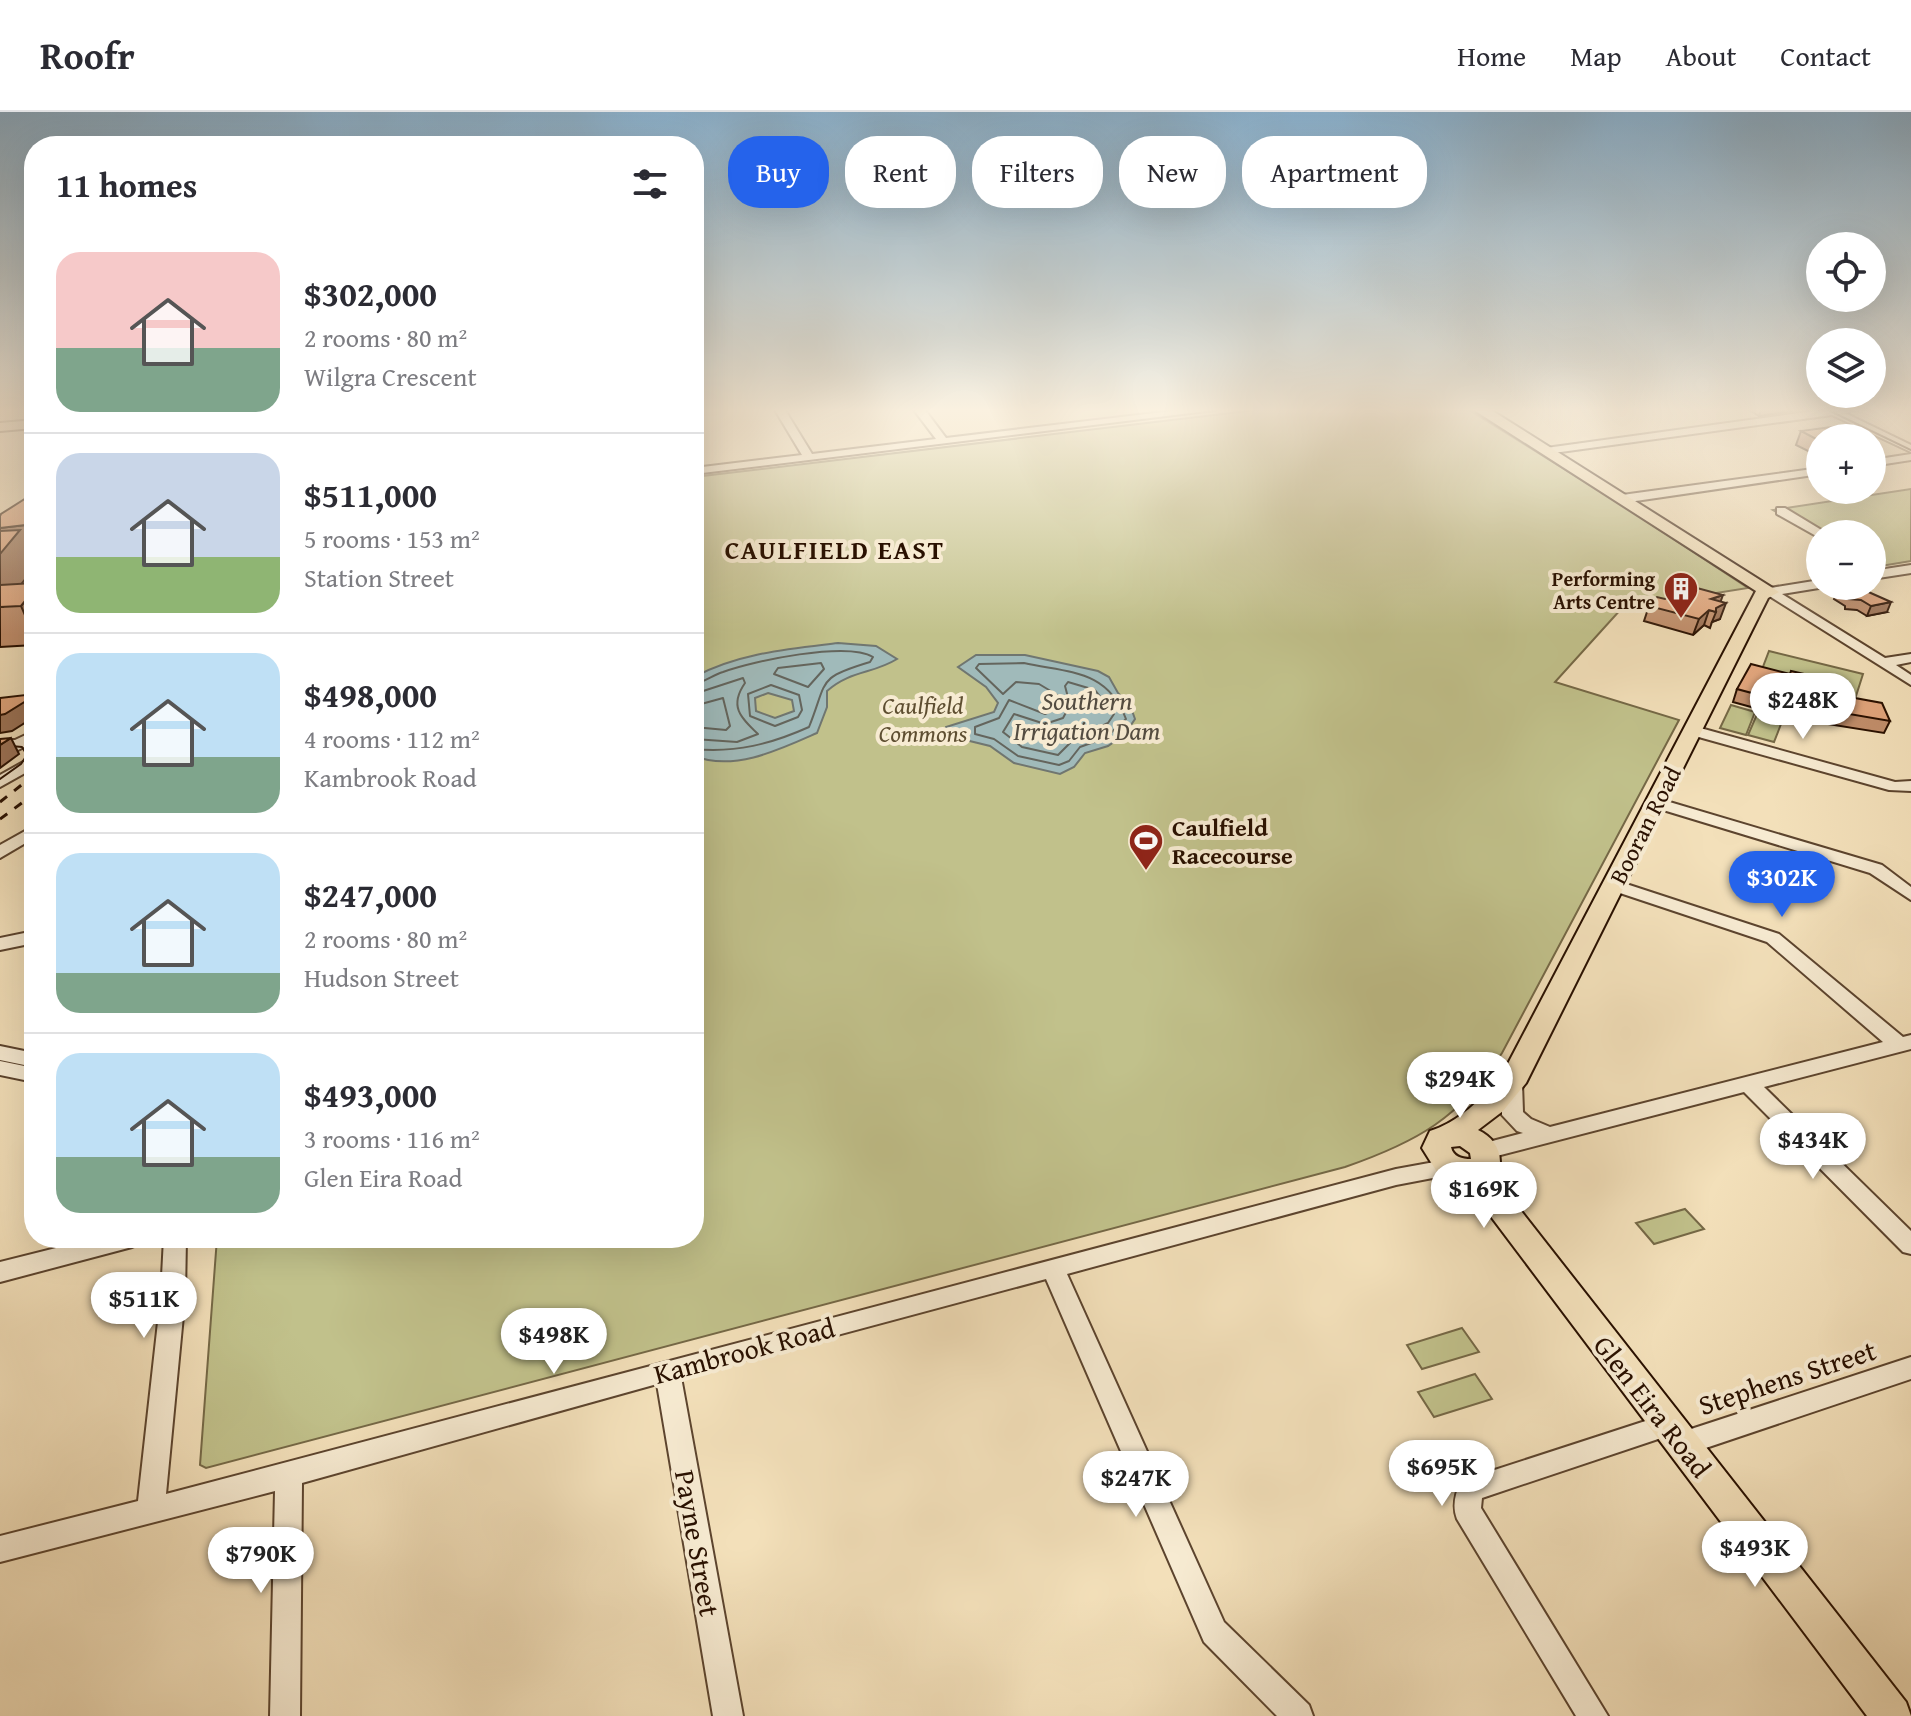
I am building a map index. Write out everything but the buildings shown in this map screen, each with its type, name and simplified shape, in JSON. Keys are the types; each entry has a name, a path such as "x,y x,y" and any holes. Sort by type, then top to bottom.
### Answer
{"main road":[{"path":"1600,485 1770,592"},
{"name":"Booran Road","path":"1463,1153 1503,1094 1614,885 1760,596 1770,592"},
{"name":"Glen Eira Road","path":"1463,1153 1674,1434 1892,1716"}],"street":[{"path":"1622,499 1722,485"},
{"path":"1781,511 1806,525"},
{"path":"1886,573 1911,569"},
{"path":"1886,570 1890,572"},
{"path":"1770,592 1806,586"},
{"path":"1770,592 1911,681"},
{"path":"1883,663 1911,658"},
{"path":"1693,731 1895,787 1911,786"},
{"path":"0,744 24,739"},
{"path":"16,770 24,760"},
{"path":"0,782 24,766"},
{"path":"1656,803 1876,869 1911,895"},
{"path":"0,853 24,837"},
{"path":"1614,885 1773,938 1905,1043"},
{"path":"0,944 24,939"},
{"name":"Kambrook Road","path":"0,1549 289,1475 667,1370 1396,1177 1463,1153 1552,1136 1905,1043"},
{"path":"0,1053 24,1058"},
{"path":"0,1068 24,1073"},
{"path":"1748,1084 1911,1245"},
{"path":"1503,1094 1513,1115 1524,1125 1552,1136"},
{"path":"0,1272 93,1248"},
{"path":"151,1509 173,1295 175,1248"},
{"path":"1053,1268 1214,1632 1298,1716"},
{"name":"Stephens Street","path":"1593,1716 1467,1510 1470,1490 1911,1368"},
{"name":"Payne Street","path":"667,1370 728,1716"},
{"path":"285,1716 289,1475"}],"green space":[{"name":"Caulfield Racecourse","path":"704,485 1590,485 1748,588 1622,608 1555,682 1679,720 1502,1053 1470,1095 1435,1125 1415,1137 1345,1167 206,1468 200,1465 216,1248 704,1248"},
{"path":"1911,489 1911,561 1886,565 1886,520 1806,520 1806,529 1773,510 1812,504 1886,504 1886,493"},
{"path":"1769,651 1863,674 1856,696 1761,672"},
{"path":"1731,705 1755,712 1746,735 1720,728"},
{"path":"1758,712 1783,719 1774,742 1748,735"},
{"path":"1685,1209 1704,1229 1654,1244 1636,1223"},
{"path":"1462,1328 1479,1352 1422,1369 1407,1345"},
{"path":"1475,1374 1492,1399 1434,1417 1418,1392"}],"water":[{"path":"838,643 876,646 897,659 845,679 827,691 827,707 817,733 773,752 741,760 704,759 704,672 728,662 783,650","holes":["768,693 792,700 794,711 775,718 756,711 755,698"]},
{"name":"Southern Irrigation Dam","path":"976,655 1025,655 1098,671 1109,677 1130,705 1135,719 1124,735 1108,746 1085,753 1074,767 1060,774 1014,763 990,746 945,735 946,727 994,712 998,703 986,687 958,667"}],"tram line":[{"path":"0,745 22,747 24,750"},
{"path":"0,779 24,760"}],"railway":[{"path":"0,802 24,783"},
{"path":"0,819 24,801"}],"place":[{"name":"Performing Arts Centre","path":"1681,620"},
{"name":"Caulfield Racecourse","path":"1146,872"}],"district":[{"name":"CAULFIELD EAST","path":"835,549"}],"park label":[{"name":"Caulfield Commons","path":"923,719"}]}
